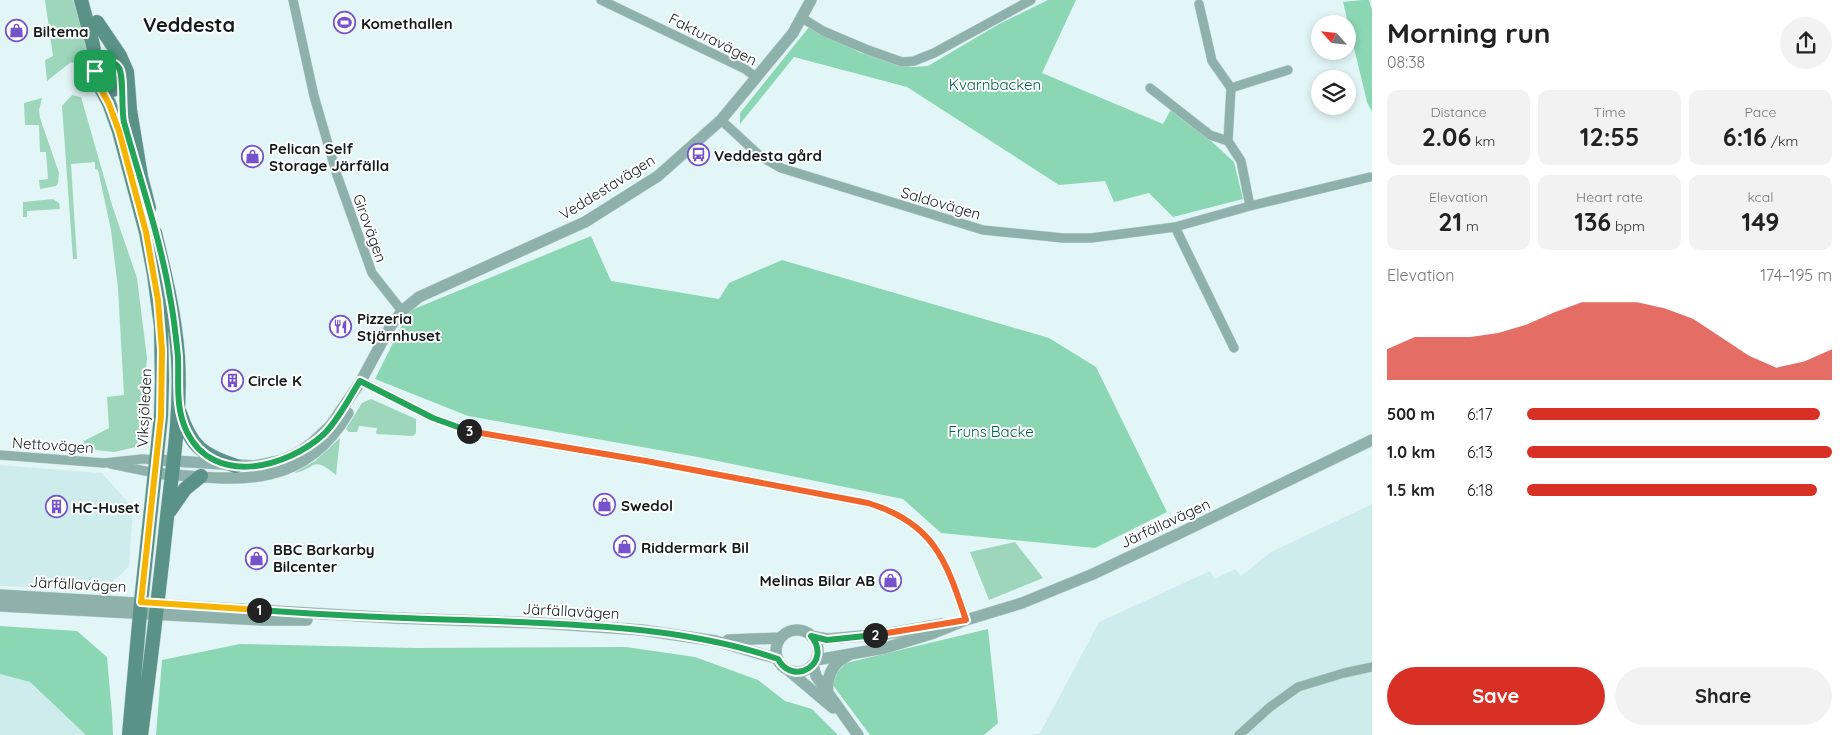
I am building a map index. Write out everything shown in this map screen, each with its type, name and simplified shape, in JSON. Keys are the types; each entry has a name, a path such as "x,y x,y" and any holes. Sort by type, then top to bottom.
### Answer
{"main road":[{"path":"81,0 92,37 96,79 102,88 112,91 118,88 121,82"},
{"path":"91,0 102,41 121,71 124,122 141,177 170,296 178,356 178,410 173,468 141,735"},
{"path":"97,22 120,56 128,72 130,110 141,177"},
{"path":"96,67 104,62 115,64"},
{"name":"Viksjöleden","path":"102,88 119,131 146,232 157,292 162,350 161,416 140,608 129,735"},
{"path":"178,410 186,432 197,447 211,457 236,466"},
{"path":"168,514 185,490 202,476"}],"street":[{"name":"Girovägen","path":"293,0 314,96 337,175 372,273 402,310"},
{"name":"Fakturavägen","path":"601,0 746,69 758,78"},
{"name":"Veddestavägen","path":"156,466 173,468 255,466 282,460 298,453 331,425 360,381 390,327 402,310 419,297 585,222 658,176 721,120 758,78 793,33 811,0"},
{"path":"802,18 823,31 868,50 902,62 908,62 934,53 1031,0"},
{"path":"1198,4 1212,61 1231,88 1228,142"},
{"path":"1231,88 1288,70"},
{"path":"1150,88 1210,135 1228,142 1241,162 1250,206"},
{"name":"Saldovägen","path":"721,120 760,156 782,168 983,230 1055,238 1091,238 1175,227 1250,206 1370,177"},
{"path":"1175,227 1234,348"},
{"name":"Veddestavägen","path":"173,468 202,476 250,478 286,469 307,459 321,448 340,427 354,403 360,381"},
{"path":"360,381 433,418 473,432 646,461 868,503 884,508 899,514 932,542 944,561 966,620"},
{"name":"Järfällavägen","path":"811,636 827,640 886,634 966,620 1022,604 1093,574 1372,440"},
{"name":"Nettovägen","path":"0,455 104,462 142,459 156,466"},
{"name":"Nettovägen","path":"104,462 135,470 156,466"},
{"name":"Järfällavägen","path":"0,595 262,620 394,618 540,623 642,630 716,641 778,659"},
{"name":"Järfällavägen","path":"0,606 140,608"},
{"name":"Järfällavägen","path":"814,662 885,648 934,633 966,620"},
{"path":"788,670 804,671 814,662 818,655 817,645 811,636 801,630 785,634 780,638 776,649 780,664 845,719"},
{"name":"Järfällavägen","path":"716,641 780,638"},
{"path":"828,694 829,677 836,664 843,658 855,653"},
{"path":"814,662 816,676 858,735"},
{"path":"1239,735 1270,706 1298,687 1344,672 1372,667"}],"shaded area":[{"path":"0,465 102,473 133,508 129,567 105,589 0,586"},
{"path":"1372,504 1372,735 1031,735 1040,733 1099,622 1210,571 1215,579 1235,569 1241,576 1271,552"},
{"path":"0,674 30,682 86,735 0,735"}],"green space":[{"path":"45,0 73,0 86,42 86,48 79,64 71,62 47,81 45,60 53,56"},
{"name":"Kvarnbacken","path":"1048,0 1076,0 1042,73 1163,124 1173,106 1234,162 1243,199 1173,217 1149,193 1114,202 1105,181 1059,185 907,87 794,57 740,124 740,113 809,27 861,53 912,67 928,66 999,24"},
{"path":"1369,0 1372,10 1372,112 1367,102 1356,56 1356,15 1346,15 1343,2"},
{"path":"72,95 81,97 112,205 137,278 147,358 142,428 136,447 114,452 85,449 84,441 109,428 107,397 124,395 118,289 111,230 98,170 95,169 95,162 71,164 77,259 73,259 62,106"},
{"path":"42,98 39,110 40,118 59,173 56,186 40,189 39,180 48,179 46,152 40,152 39,125 25,125 24,103"},
{"path":"53,199 59,203 60,209 27,211 27,217 23,217 23,202"},
{"name":"Fruns Backe","path":"591,236 611,281 719,299 729,283 782,260 1049,338 1096,367 1167,512 1095,548 941,533 903,499 698,457 468,416 375,379 409,311"},
{"path":"371,399 416,419 416,433 413,436 376,434 377,428 359,426 357,432 349,432 346,429 362,403"},
{"path":"340,438 336,475 322,465 317,464 294,473 315,461"},
{"path":"1015,542 1043,578 989,600 970,552"},
{"path":"0,626 77,631 107,657 113,735 86,735 30,682 0,674"},
{"path":"988,629 998,723 984,735 870,735 832,684 835,674 846,663"},
{"path":"240,644 415,648 626,647 695,657 758,680 785,701 812,709 838,735 156,735 162,660"}],"place":[{"name":"Komethallen","path":"345,23"},
{"name":"Biltema","path":"17,31"},
{"name":"Veddesta gård","path":"698,155"},
{"name":"Pelican Self Storage Järfälla","path":"253,157"},
{"name":"Pizzeria Stjärnhuset","path":"341,327"},
{"name":"Circle K","path":"232,380"},
{"name":"Swedol","path":"605,505"},
{"name":"HC-Huset","path":"56,507"},
{"name":"Riddermark Bil","path":"625,547"},
{"name":"BBC Barkarby Bilcenter","path":"257,558"},
{"name":"Melinas Bilar AB","path":"891,580"}],"district":[{"name":"Veddesta","path":"189,24"}],"route":[{"path":"111,62 121,71 124,122 141,177 170,296 178,356 178,410 186,432 202,452 236,466 269,464 298,453 325,432 334,422 360,381 433,418 473,432 646,461 868,503 884,508 899,514 932,542 944,561 966,620 886,634 827,640 811,636 817,645 818,655 816,660 813,665 804,671 794,672 780,664 778,659 716,641 642,630 540,623 394,618 141,602 161,416 162,350 158,300 146,232 119,131 102,88 97,82 95,71 98,65 111,62"}]}
